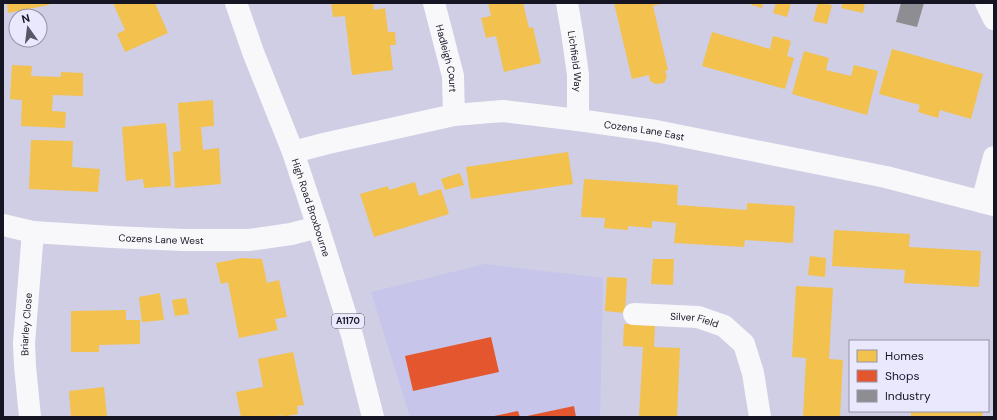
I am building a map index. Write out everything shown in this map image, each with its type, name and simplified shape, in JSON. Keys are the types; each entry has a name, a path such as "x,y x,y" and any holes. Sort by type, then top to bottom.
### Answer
{"street":[{"name":"High Road Broxbourne","path":"236,3 253,52 293,152 318,227 352,335 373,417"},
{"name":"Hadleigh Court","path":"434,3 452,69 454,115"},
{"name":"Lichfield Way","path":"567,3 578,75 578,120"},
{"path":"986,3 994,19"},
{"name":"Cozens Lane East","path":"293,152 454,115 503,111 656,131 886,177 988,203"},
{"path":"988,203 994,157"},
{"name":"Cozens Lane West","path":"3,225 33,232 112,237 249,240 290,234 318,227"},
{"name":"Briarley Close","path":"30,417 24,343 33,232"},
{"name":"Silver Field","path":"634,314 698,317 724,326 744,344 753,373 760,417"}],"shaded area":[{"path":"485,264 603,278 600,417 410,417 371,292"}],"building: Homes":[{"path":"7,3 49,3 49,5 34,8 8,8 8,13"},
{"path":"113,3 155,3 168,33 125,52 117,34 125,30"},
{"path":"331,3 373,3 374,10 385,8 388,32 395,32 396,45 390,45 393,70 352,75 345,16 333,17"},
{"path":"488,3 523,3 529,28 533,27 541,63 504,72 496,36 486,38 481,18 491,16"},
{"path":"614,3 664,3 653,6 668,70 665,71 667,77 664,83 656,84 650,81 649,75 632,79"},
{"path":"752,3 763,3 762,8 751,5"},
{"path":"776,3 791,3 787,17 773,13"},
{"path":"818,3 832,5 827,24 813,21"},
{"path":"843,3 865,3 863,13 841,8"},
{"path":"712,32 770,49 773,36 791,41 787,56 794,58 785,89 702,66"},
{"path":"892,49 983,74 971,119 940,110 938,118 918,112 920,105 879,94"},
{"path":"804,51 829,58 826,70 851,76 854,65 878,71 867,115 792,94"},
{"path":"12,65 32,66 31,76 61,77 61,72 83,73 83,96 53,95 52,111 66,112 65,128 21,126 22,100 10,99"},
{"path":"213,100 214,126 201,127 203,150 219,148 221,184 175,188 173,152 181,151 178,103"},
{"path":"166,123 171,186 144,188 143,179 126,181 122,127"},
{"path":"31,140 73,141 72,167 100,169 98,192 29,189"},
{"path":"568,152 573,184 471,199 466,167"},
{"path":"460,173 464,185 445,190 441,179"},
{"path":"584,179 678,185 677,205 747,210 747,203 795,206 793,243 745,240 744,247 674,243 676,223 652,221 652,228 628,226 628,230 604,228 605,218 581,217"},
{"path":"415,182 419,196 441,189 449,214 374,237 360,194 388,186 389,190"},
{"path":"834,230 910,234 909,247 981,251 979,287 904,283 905,270 832,266"},
{"path":"810,256 826,258 825,277 808,275"},
{"path":"242,258 262,259 267,283 279,280 287,317 275,319 278,330 239,338 228,282 221,284 216,263"},
{"path":"653,259 674,259 673,285 651,284"},
{"path":"607,277 627,278 625,313 605,311"},
{"path":"796,286 833,288 829,359 843,360 840,417 803,417 806,358 792,357"},
{"path":"160,293 164,320 142,322 139,297"},
{"path":"186,298 189,314 175,316 172,300"},
{"path":"126,310 126,320 140,320 140,344 99,345 99,352 71,352 71,311"},
{"path":"624,324 655,325 654,347 680,348 677,417 639,417 643,347 623,346"},
{"path":"293,352 304,405 297,406 298,414 282,417 282,415 273,417 241,417 236,392 263,387 258,359"},
{"path":"104,387 107,417 71,417 69,391"},
{"path":"911,412 983,412 982,417 911,417"}],"building: Shops":[{"path":"491,337 499,372 413,391 405,356"},
{"path":"574,406 576,417 527,417 527,416"},
{"path":"518,411 520,417 494,417 494,416"}],"building: Industry":[{"path":"901,3 924,3 917,27 896,22"}]}
